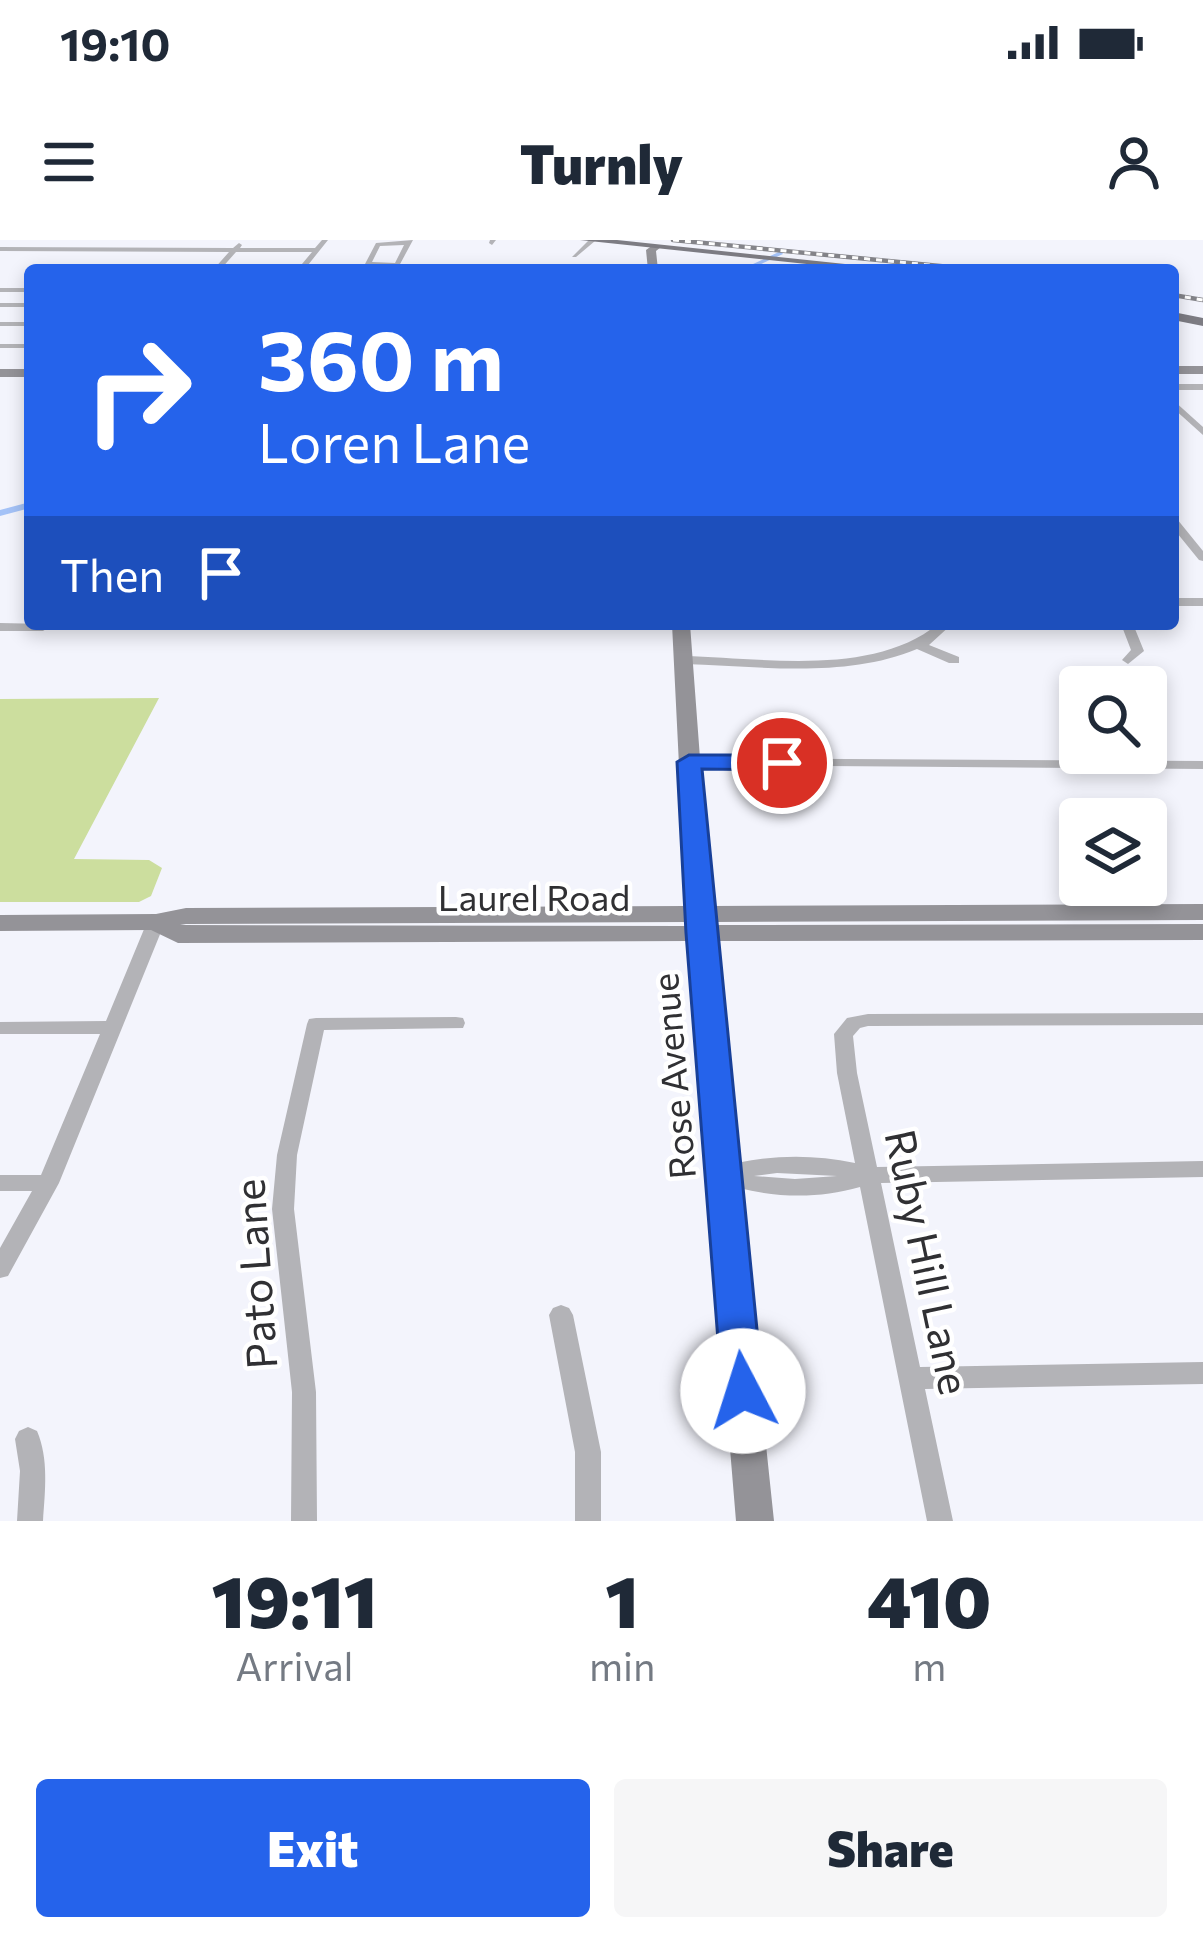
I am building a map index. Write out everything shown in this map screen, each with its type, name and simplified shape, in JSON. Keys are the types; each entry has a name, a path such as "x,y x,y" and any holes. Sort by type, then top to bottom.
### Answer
{"main road":[{"path":"588,240 837,264"},
{"path":"653,264 656,247"},
{"name":"Rose Avenue","path":"681,630 700,924 755,1521"},
{"name":"Laurel Road","path":"0,923 156,922 178,935 1203,912"},
{"name":"Laurel Road","path":"700,924 1203,932"}],"street":[{"path":"55,258 80,240"},
{"path":"134,264 162,240"},
{"path":"222,264 244,240"},
{"path":"305,264 326,240"},
{"path":"574,256 588,240"},
{"path":"368,264 378,244 409,241"},
{"path":"0,250 318,250"},
{"path":"1179,409 1203,432"},
{"path":"1182,412 1203,412"},
{"path":"1179,528 1203,558"},
{"path":"683,660 882,658 921,646 939,630"},
{"path":"1128,660 1138,651 1129,630"},
{"path":"921,646 954,660"},
{"path":"689,762 1203,765"},
{"path":"0,1268 32,1219 156,922"},
{"name":"Ruby Hill Lane","path":"940,1521 843,1034 854,1023 1203,1019"},
{"name":"Pato Lane","path":"304,1521 304,1392 283,1209 287,1155 316,1024 456,1023"},
{"path":"0,1028 112,1028"},
{"path":"722,1175 752,1186 840,1186 870,1175 1203,1169"},
{"path":"0,1183 48,1183"},
{"path":"561,1315 588,1452 588,1521"},
{"path":"911,1378 1203,1373"},
{"path":"28,1439 33,1471 30,1521"}],"green space":[{"path":"159,698 74,859 149,860 162,868 151,896 139,902 0,902 0,699"}],"waterway":[{"path":"756,264 781,253"},
{"path":"0,513 24,507"}],"railway":[{"path":"673,240 919,264"},
{"path":"1179,296 1203,300"}],"route":[{"path":"743,1391 700,933 689,762 782,763"}]}
